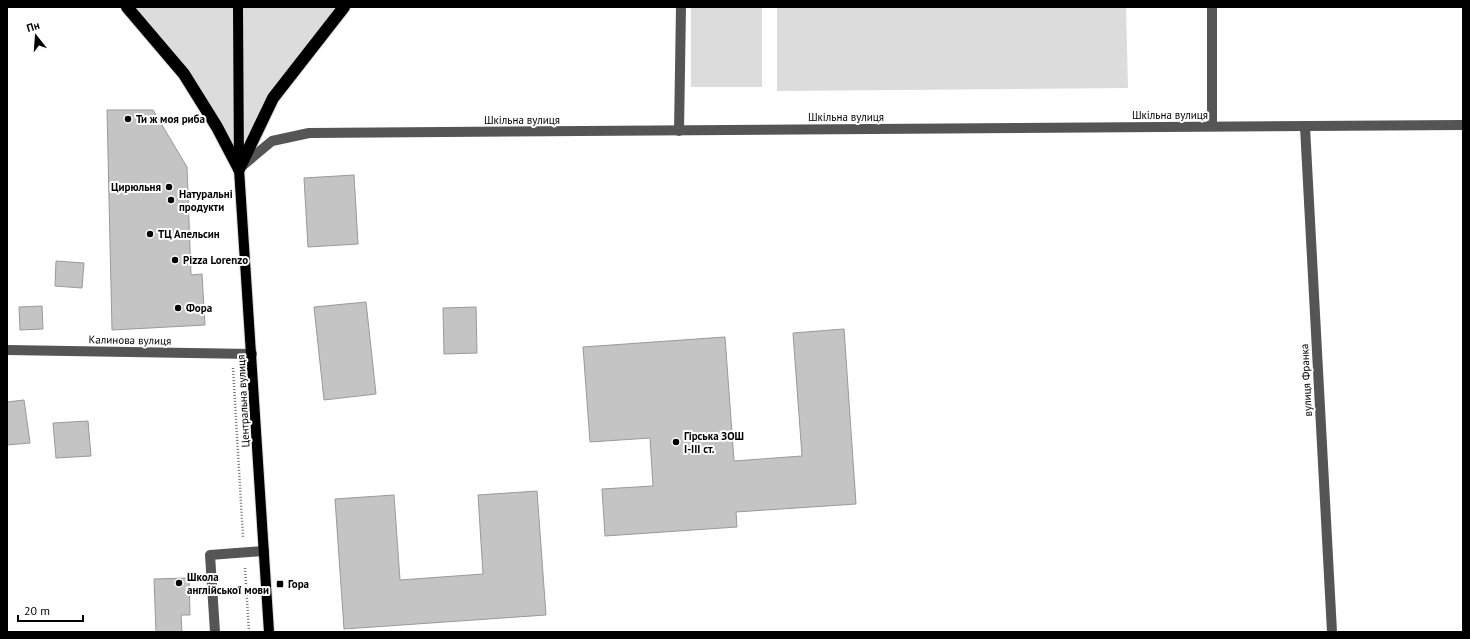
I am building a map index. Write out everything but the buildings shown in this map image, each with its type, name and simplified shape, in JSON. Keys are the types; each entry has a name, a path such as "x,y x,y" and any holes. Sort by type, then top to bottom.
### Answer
{"highway":[{"path":"127,7 184,74 217,127 239,168"},
{"path":"239,168 273,98 344,7"}],"main road":[{"name":"Центральна вулиця","path":"238,7 239,168 269,632"}],"street":[{"path":"679,131 681,7"},
{"path":"1212,7 1212,126"},
{"name":"Шкільна вулиця","path":"239,168 272,141 309,133 1463,125"},
{"name":"вулиця Франка","path":"1305,126 1332,632"},
{"name":"Калинова вулиця","path":"7,350 252,354"},
{"path":"215,632 210,555 264,551"}],"path":[{"path":"232,354 249,632"}],"shaded area":[{"path":"127,7 344,7 273,98 239,169 217,127"},
{"path":"691,7 762,7 762,87 691,87"},
{"path":"777,7 1126,7 1128,88 777,91"}],"place":[{"name":"Ти ж моя риба","path":"128,119"},
{"name":"Цирюльня","path":"169,187"},
{"name":"Натуральні продукти","path":"171,200"},
{"name":"ТЦ Апельсин","path":"150,234"},
{"name":"Pizza Lorenzo","path":"175,260"},
{"name":"Фора","path":"178,308"},
{"name":"Гірська ЗОШ І-ІІІ ст.","path":"676,442"},
{"name":"Школа англійської мови","path":"179,583"},
{"name":"Гора","path":"280,584"}]}
